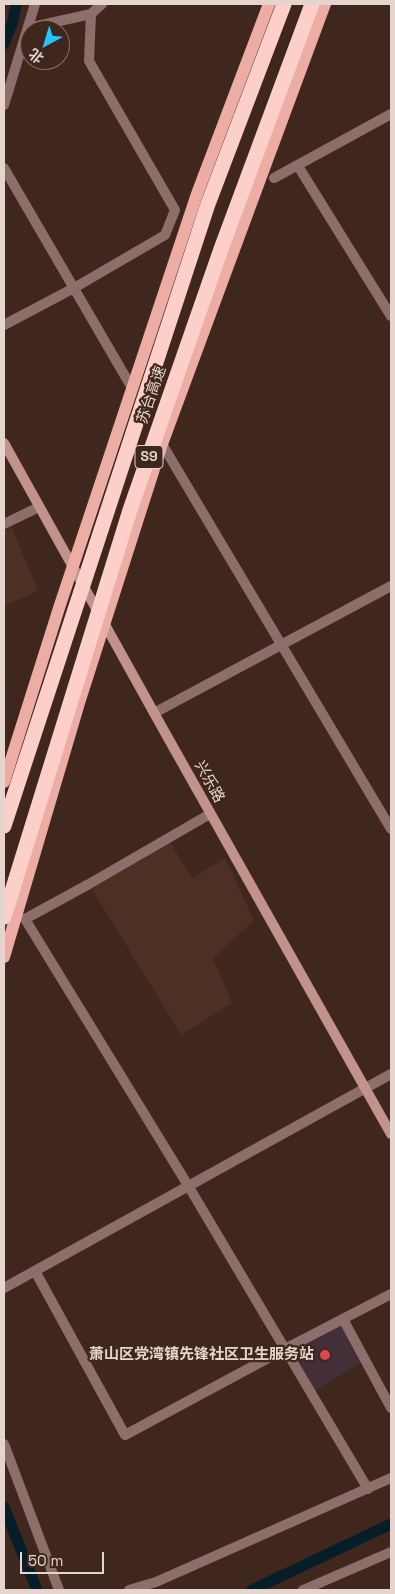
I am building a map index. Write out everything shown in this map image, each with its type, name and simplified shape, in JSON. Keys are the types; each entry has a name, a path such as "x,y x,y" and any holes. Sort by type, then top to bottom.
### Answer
{"highway":[{"name":"苏台高速","path":"4,826 208,204 284,4"},
{"name":"苏台高速","path":"4,917 134,501 221,249 312,4"}],"main road":[{"path":"4,782 197,194 269,4"},
{"path":"4,957 76,713 162,444 325,4"},
{"name":"兴乐路","path":"4,443 210,814 391,1134"}],"street":[{"path":"30,20 35,4"},
{"path":"64,20 91,14 102,4"},
{"path":"4,325 74,288 165,235 175,210 89,61 91,14"},
{"path":"4,105 20,54"},
{"path":"274,178 391,114"},
{"path":"298,166 391,316"},
{"path":"4,168 132,388"},
{"path":"162,444 391,829"},
{"path":"4,524 39,507"},
{"path":"154,713 391,586"},
{"path":"210,814 25,919 189,1187 368,1489"},
{"path":"4,1288 391,1074"},
{"path":"35,1271 125,1436 391,1294"},
{"path":"343,1319 391,1408"},
{"path":"4,1444 59,1590"},
{"path":"129,1590 156,1582 391,1478"},
{"path":"303,1590 391,1552"}],"shaded area":[{"path":"12,527 38,591 4,606 4,531"},
{"path":"168,839 192,878 225,858 254,920 213,959 232,1003 181,1035 89,884"},
{"name":"萧山区党湾镇先锋社区卫生服务站","path":"343,1319 365,1360 311,1393 285,1349"}],"waterway":[{"path":"4,44 13,21 16,4"},
{"path":"4,1507 37,1590"},
{"path":"252,1590 391,1524"}],"place":[{"name":"萧山区党湾镇先锋社区卫生服务站","path":"325,1355"}]}
